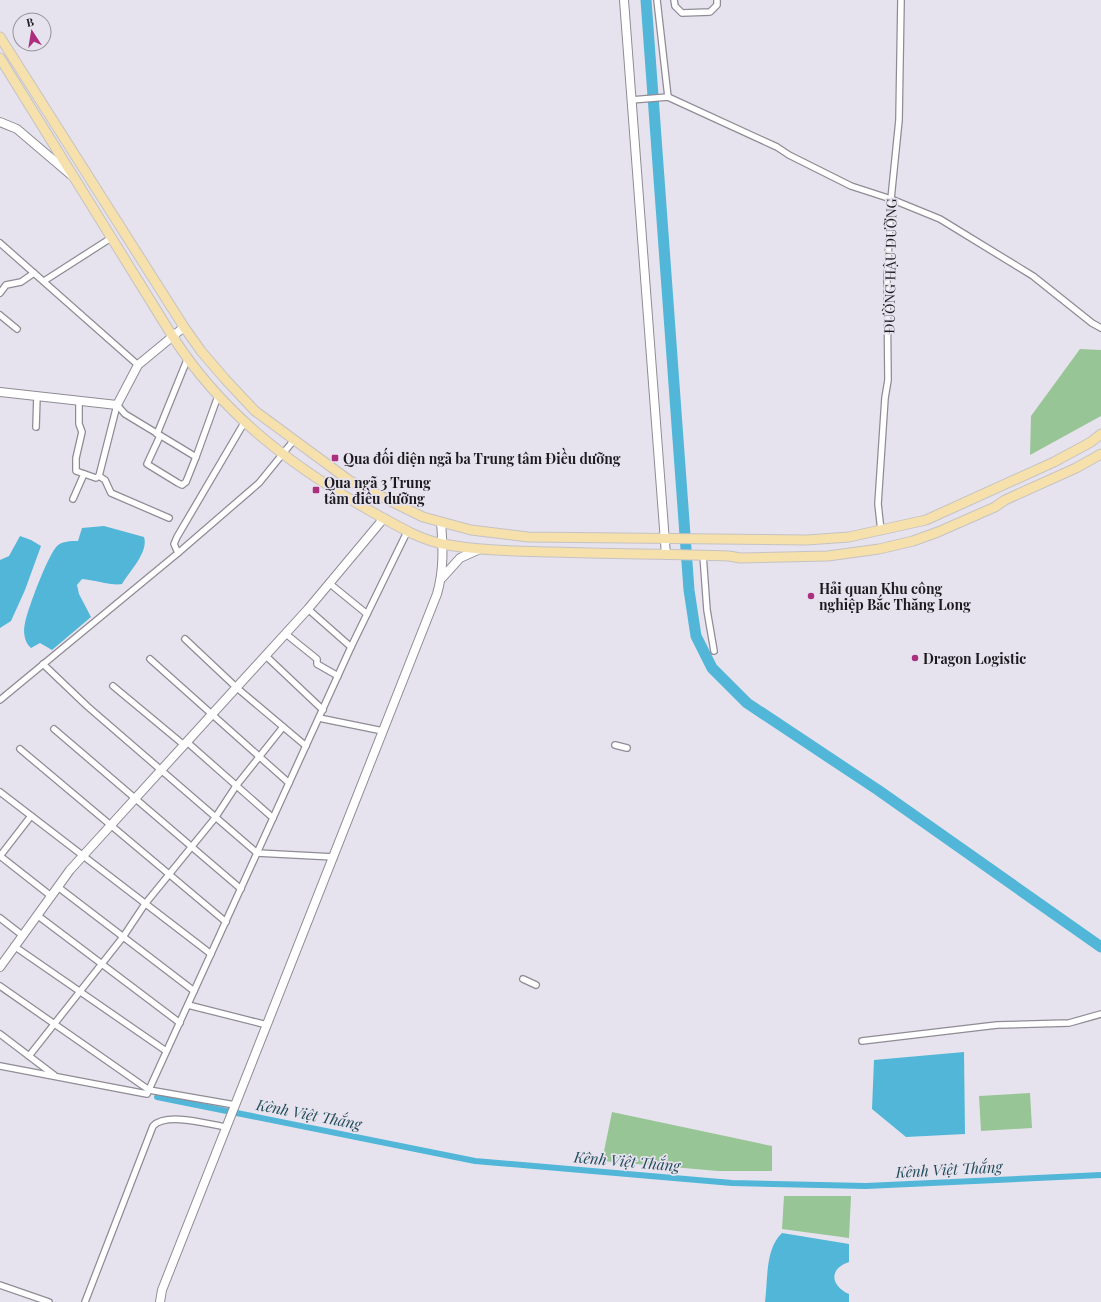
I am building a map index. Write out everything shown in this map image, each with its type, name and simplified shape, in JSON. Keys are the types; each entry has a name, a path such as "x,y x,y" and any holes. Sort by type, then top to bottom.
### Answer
{"main road":[{"path":"0,37 184,327 215,368 255,411 350,481 423,516 441,522 494,534 528,537 807,540 849,537 926,520 1054,462 1091,442 1101,434"},
{"path":"0,58 110,238 173,337 188,360 218,396 244,423 320,480 407,532 443,544 509,551 699,555 740,558 828,556 879,549 938,532 996,507 1005,500 1076,468 1101,454"}],"street":[{"path":"624,0 666,539 666,555"},
{"path":"657,0 668,97"},
{"path":"674,0 674,6 682,13 710,12 717,5 717,0"},
{"name":"ĐƯỜNG HẬU DƯỠNG","path":"881,531 878,504 885,398 888,380 887,279 891,199 899,120 901,0"},
{"path":"631,100 668,97 777,147 788,155 851,186 891,199 940,219 1033,276 1092,323 1101,328"},
{"path":"0,122 17,129 73,176"},
{"path":"44,281 110,238"},
{"path":"0,243 138,365"},
{"path":"0,293 6,285 21,282 34,272"},
{"path":"0,315 17,329"},
{"path":"99,476 117,405 138,365 184,327"},
{"path":"188,360 147,463 182,485 186,482 218,396"},
{"path":"0,392 117,405 125,414 196,457"},
{"path":"36,427 37,396"},
{"path":"80,400 79,424 82,432 76,471 96,478 99,476 105,480 111,493 169,518"},
{"path":"178,553 174,544 177,537 244,423"},
{"path":"0,700 178,553 259,483 294,440"},
{"path":"73,500 84,474"},
{"path":"0,967 22,935 82,856 286,634 384,518"},
{"path":"160,1302 162,1290 334,857 442,578 443,544 441,522"},
{"path":"0,1066 147,1094 351,647 407,532"},
{"path":"442,578 460,558 481,548"},
{"path":"699,555 714,651"},
{"path":"329,583 367,614"},
{"path":"308,609 351,647"},
{"path":"286,634 317,659 317,664 338,676"},
{"path":"185,639 237,688 306,746"},
{"path":"266,656 323,710"},
{"path":"150,659 213,713 289,783"},
{"path":"43,664 215,818 257,853 334,857"},
{"path":"113,686 186,743 273,818"},
{"path":"319,718 383,731"},
{"path":"29,1056 102,964 145,904 215,818 236,786 283,727"},
{"path":"54,729 241,889"},
{"path":"615,745 627,748"},
{"path":"20,749 226,922"},
{"path":"0,792 211,954"},
{"path":"31,816 0,856 51,896"},
{"path":"58,887 194,991"},
{"path":"37,915 180,1023"},
{"path":"0,918 22,935"},
{"path":"14,946 166,1051"},
{"path":"524,979 536,985"},
{"path":"0,986 149,1090 235,1105"},
{"path":"188,1005 267,1025"},
{"path":"862,1041 997,1025 1069,1023 1101,1014"},
{"path":"0,1034 55,1076"},
{"path":"85,1302 153,1126 156,1123 169,1119 226,1126"},
{"path":"0,1285 49,1302"}],"green space":[{"path":"1080,349 1101,350 1101,416 1030,455 1031,416"},
{"path":"1030,1093 1032,1128 981,1131 979,1096"},
{"path":"612,1112 772,1146 772,1171 718,1171 602,1161"},
{"path":"784,1196 851,1196 849,1238 782,1229"}],"water":[{"path":"104,526 144,537 144,549 138,562 122,584 82,579 77,585 79,594 91,617 52,650 40,643 31,648 27,643 25,636 25,623 39,582 53,551 62,543 78,541 82,528"},
{"path":"20,536 41,546 25,590 11,621 0,628 0,560 9,556"},
{"path":"964,1052 965,1134 906,1137 872,1109 874,1060"},
{"path":"782,1233 849,1244 849,1262 842,1265 838,1269 834,1278 838,1287 849,1294 849,1302 765,1302 770,1256 773,1247"}],"waterway":[{"path":"646,0 689,590 696,636 712,668 747,703 878,790 1101,947"},
{"name":"Kênh Việt Thắng","path":"157,1097 475,1161 732,1183 866,1186 1101,1175"}],"place":[{"name":"Qua đối diện ngã ba Trung tâm Điều dưỡng","path":"335,458"},
{"name":"Qua ngã 3 Trung tâm điều dưỡng","path":"316,490"},
{"name":"Hải quan Khu công nghiệp Bắc Thăng Long","path":"811,596"},
{"name":"Dragon Logistic","path":"915,658"}]}
